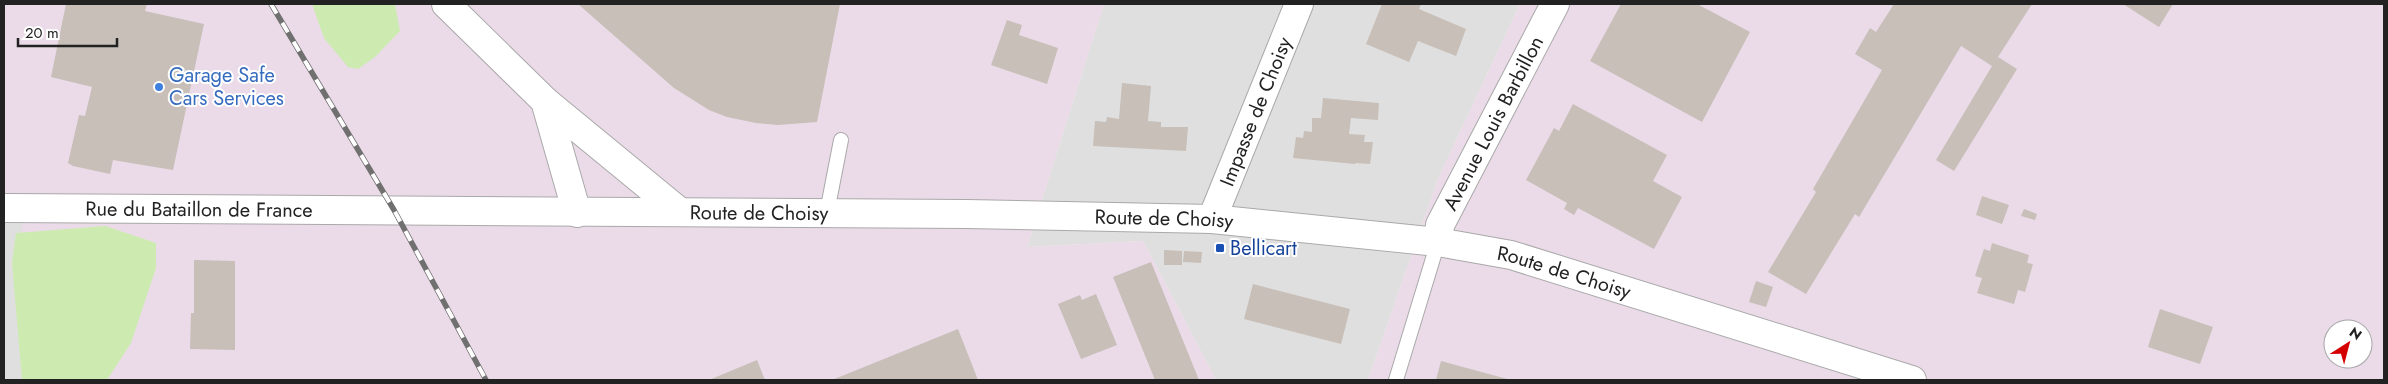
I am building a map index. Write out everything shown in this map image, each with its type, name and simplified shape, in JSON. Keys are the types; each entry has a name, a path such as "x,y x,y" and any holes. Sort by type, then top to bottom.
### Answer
{"street":[{"path":"446,4 545,101 680,212"},
{"name":"Impasse de Choisy","path":"1212,219 1299,4"},
{"name":"Avenue Louis Barbillon","path":"1438,242 1440,225 1555,4"},
{"path":"545,101 577,212"},
{"name":"Rue du Bataillon de France","path":"4,208 394,210"},
{"name":"Route de Choisy","path":"394,210 827,212 1212,219 1438,242 1511,255 1912,380"}],"lane":[{"path":"827,212 841,140"},
{"path":"1396,380 1438,242"}],"shaded area":[{"path":"4,4 1104,4 1027,247 1143,241 1216,380 22,380 22,220 4,218"},
{"path":"1104,4 1520,4 1438,179 1368,380 1216,380 1143,241 1027,247"},
{"path":"1520,4 2384,4 2384,380 1368,380 1438,179"},
{"path":"4,218 22,219 22,380 4,380"}],"green space":[{"path":"312,4 395,4 400,31 375,57 358,69 348,67 324,38"},
{"path":"105,226 156,243 156,268 131,343 107,380 22,380 12,263 16,233"}],"building":[{"path":"66,4 147,4 145,11 204,24 173,170 113,160 110,174 73,166 68,163 79,115 85,116 92,87 51,77"},
{"path":"578,4 840,4 817,122 778,125 756,123 727,117 709,110 674,88"},
{"path":"1382,4 1421,4 1419,9 1466,29 1456,56 1418,41 1409,62 1366,44"},
{"path":"1621,4 1697,4 1750,32 1702,122 1590,61"},
{"path":"1894,4 2032,4 1998,57 2017,69 1954,171 1936,160 1992,66 1961,46 1859,217 1855,214 1806,294 1768,272 1816,192 1813,189 1882,70 1855,54 1870,28 1876,32"},
{"path":"2123,4 2173,4 2159,27"},
{"path":"1007,20 1022,25 1019,35 1058,48 1047,84 991,65"},
{"path":"1122,83 1151,86 1148,121 1161,122 1161,127 1188,127 1186,151 1093,146 1095,121 1106,122 1107,117 1119,119"},
{"path":"1323,98 1379,103 1378,120 1351,118 1349,134 1365,135 1364,142 1373,142 1370,164 1293,158 1296,137 1303,138 1304,131 1312,132 1312,118 1321,118"},
{"path":"1573,104 1667,155 1653,181 1682,197 1654,249 1578,208 1574,215 1564,209 1567,203 1526,180 1554,128 1559,131"},
{"path":"1982,196 2009,205 2002,224 1976,215"},
{"path":"2024,209 2037,214 2035,220 2021,216"},
{"path":"1992,243 2029,255 2027,263 2033,264 2025,292 2018,290 2014,304 1977,293 1982,278 1975,276 1984,249 1990,251"},
{"path":"1164,250 1182,251 1182,265 1164,265"},
{"path":"1184,251 1202,252 1201,263 1183,262"},
{"path":"194,260 235,261 235,350 190,349 191,313 194,313"},
{"path":"1151,262 1199,380 1155,380 1113,277"},
{"path":"1756,281 1773,287 1766,307 1749,302"},
{"path":"1253,284 1350,309 1341,344 1244,319"},
{"path":"1096,294 1117,345 1081,359 1058,304 1080,295 1082,300"},
{"path":"2160,309 2213,327 2200,364 2148,347"},
{"path":"958,329 978,380 832,380"},
{"path":"757,360 765,380 709,380"},
{"path":"1441,361 1511,380 1436,380"}],"railway":[{"path":"271,4 394,210 486,380"}],"place":[{"name":"Garage Safe Cars Services","path":"159,87"},
{"name":"Bellicart","path":"1220,248"}]}
